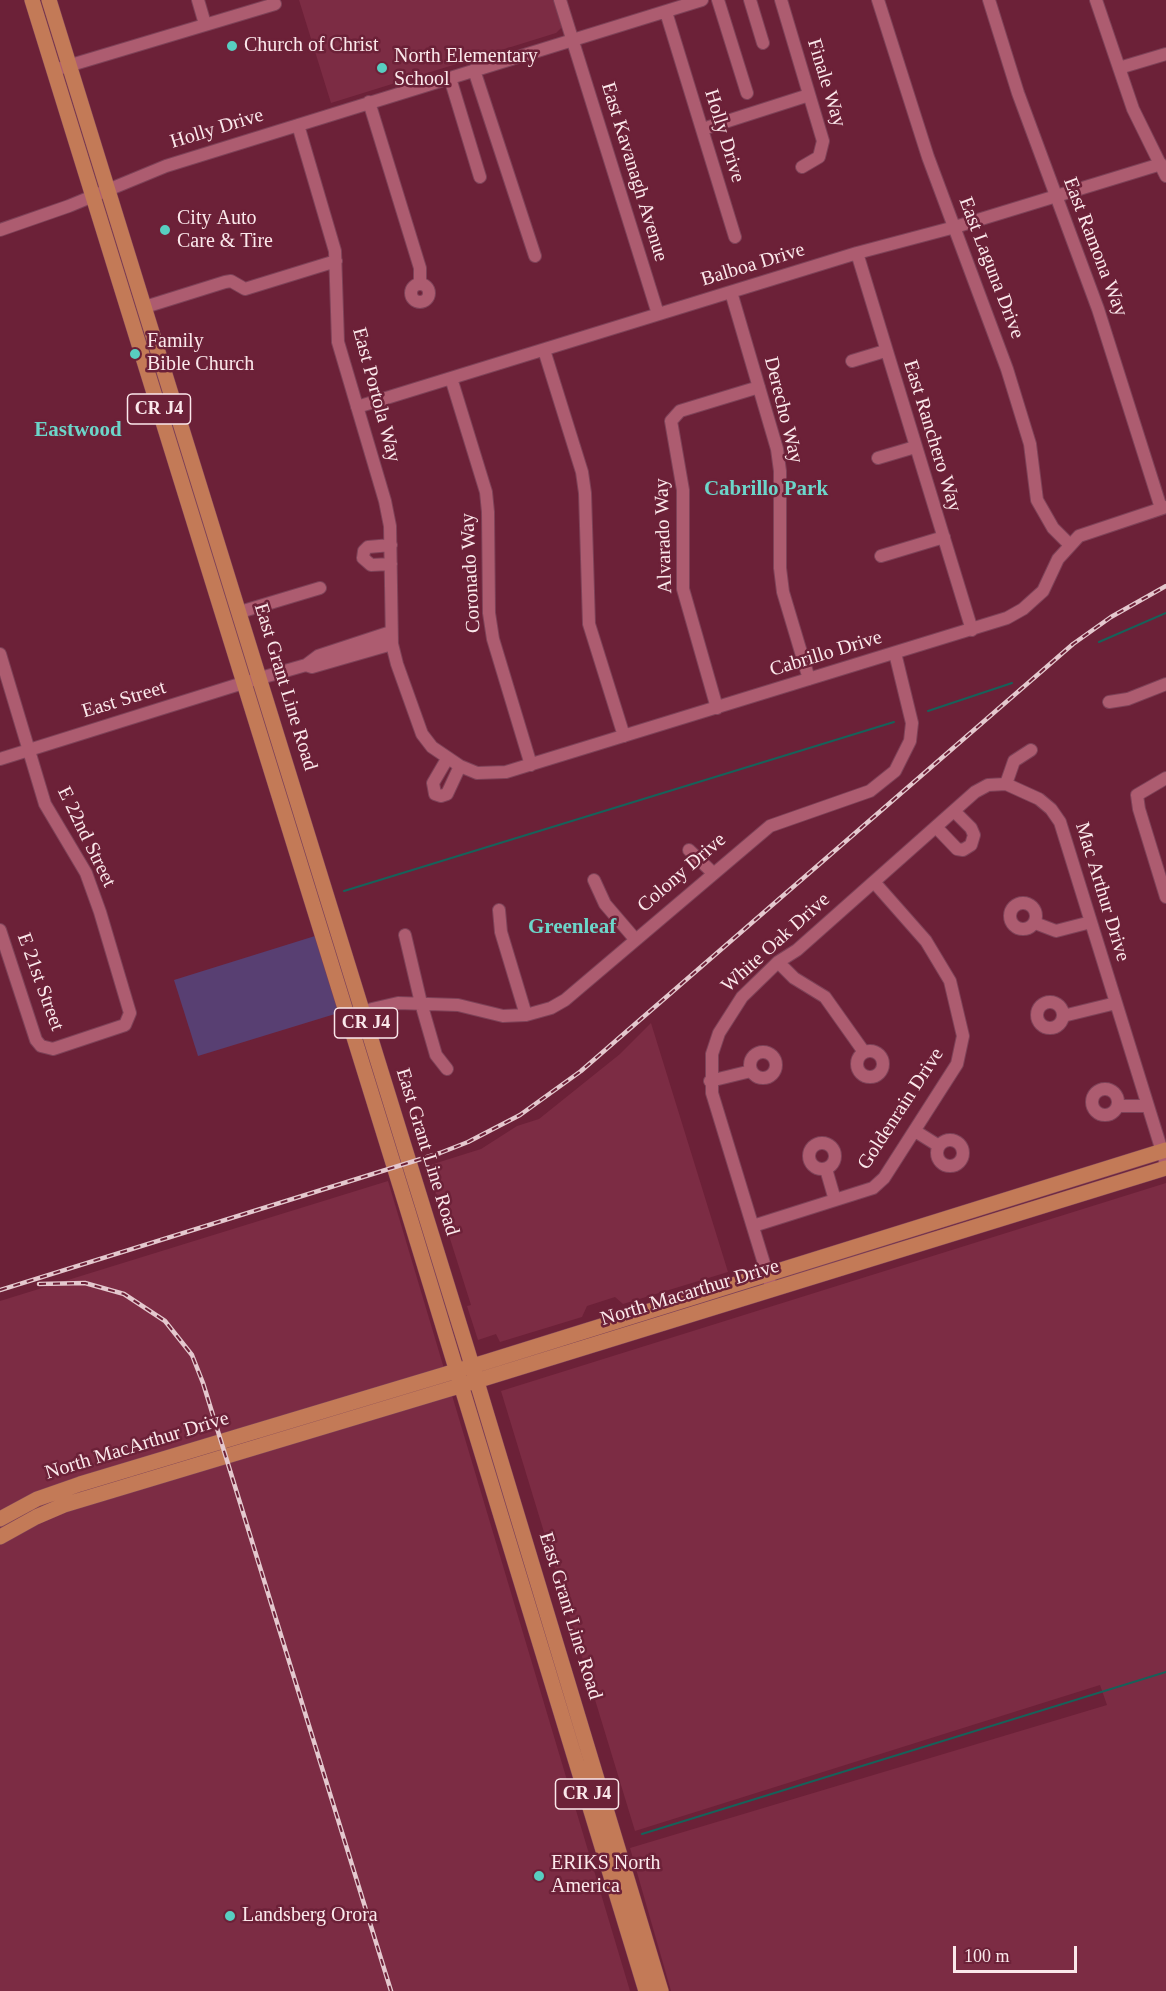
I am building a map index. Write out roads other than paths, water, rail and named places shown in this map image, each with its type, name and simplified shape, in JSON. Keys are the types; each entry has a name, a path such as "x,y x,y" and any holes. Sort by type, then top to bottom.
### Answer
{"main road":[{"name":"CR J4","path":"32,0 93,196"},
{"name":"CR J4","path":"49,0 108,188"},
{"name":"East Grant Line Road","path":"108,188 362,1011 646,1991"},
{"name":"East Grant Line Road","path":"93,196 348,1019 466,1376 661,1991"},
{"name":"North Macarthur Drive","path":"289,1421 466,1376 772,1290 1165,1158"},
{"name":"North Macarthur Drive","path":"226,1456 767,1273 1165,1158"},
{"name":"North MacArthur Drive","path":"0,1519 37,1499 80,1484 289,1421"},
{"name":"North MacArthur Drive","path":"0,1537 36,1516 64,1505 226,1456"}],"street":[{"path":"198,0 205,24"},
{"name":"East Kavanagh Avenue","path":"560,0 658,314"},
{"name":"Holly Drive","path":"0,230 158,169 702,0"},
{"path":"718,0 747,93"},
{"path":"750,0 763,43"},
{"name":"Finale Way","path":"781,0 823,141 823,149 819,157 802,167"},
{"name":"East Laguna Drive","path":"878,0 928,157 993,326 1030,444 1037,500 1053,528 1070,544"},
{"name":"East Ramona Way","path":"989,0 1056,197 1098,309 1163,508"},
{"path":"1096,0 1133,109 1166,176"},
{"path":"54,70 275,4"},
{"name":"Holly Drive","path":"666,12 735,237"},
{"path":"1119,69 1166,54"},
{"path":"474,70 535,256"},
{"path":"450,78 480,177"},
{"name":"Holly Drive","path":"709,127 809,95"},
{"path":"369,102 420,268 420,283"},
{"name":"East Portola Way","path":"298,125 336,261 336,328 385,501 391,545 391,638 413,716 422,734 447,759"},
{"name":"Balboa Drive","path":"357,407 658,314 1161,164"},
{"name":"East Ranchero Way","path":"857,254 972,630"},
{"path":"145,307 225,282 231,281 245,289 336,261"},
{"name":"Derecho Way","path":"731,292 777,448 780,471 780,568 783,592 809,679"},
{"path":"544,350 582,472 585,493 589,624 624,736"},
{"path":"852,361 885,351"},
{"name":"Coronado Way","path":"451,378 486,492 489,613 493,639 531,765"},
{"name":"Alvarado Way","path":"717,708 683,589 683,490 671,422 680,411 759,387"},
{"path":"878,458 915,447"},
{"name":"Cabrillo Drive","path":"447,759 460,766 492,774 531,765 1007,618 1036,599 1043,591 1058,559 1070,544 1097,528 1163,508"},
{"path":"881,556 944,537"},
{"path":"391,545 368,547 364,551 363,558 371,565 391,564"},
{"path":"240,612 320,588"},
{"name":"East Street","path":"0,759 243,683 306,665 312,667 391,638"},
{"name":"Colony Drive","path":"348,1019 362,1011 398,1003 458,1005 503,1016 526,1014 551,1008 565,1000 770,826 870,791 895,771 907,749 912,723 895,653"},
{"name":"E 22nd Street","path":"0,654 45,804 86,873 130,1013 125,1025 53,1049 45,1048"},
{"path":"1108,702 1128,699 1166,684"},
{"path":"1006,784 1014,760 1031,750"},
{"path":"447,759 433,783 435,794 441,796 447,794 460,766"},
{"path":"1166,778 1137,795 1166,897"},
{"name":"White Oak Drive","path":"772,1290 712,1093 710,1081 712,1054 719,1033 729,1013 778,962 797,950 975,792 988,785 1006,784"},
{"name":"Mac Arthur Drive","path":"1006,784 1040,799 1052,809 1060,822 1165,1158"},
{"path":"936,828 957,849 963,850 970,845 974,840 971,828 954,811"},
{"path":"689,850 713,873"},
{"path":"594,880 605,904 635,939"},
{"name":"Goldenrain Drive","path":"753,1226 873,1188 884,1178 957,1064 962,1044 961,1021 950,981 940,960 874,882"},
{"path":"499,910 501,932 526,1014"},
{"path":"1035,923 1056,932 1091,922"},
{"name":"E 21st Street","path":"0,930 36,1040 45,1048"},
{"path":"405,935 436,1055 447,1070"},
{"path":"778,962 794,978 825,997 864,1052"},
{"path":"1064,1016 1116,1003"},
{"path":"710,1081 751,1071"},
{"path":"1118,1106 1148,1106"},
{"path":"915,1131 939,1146"},
{"path":"826,1169 836,1200"}],"waterway":[{"path":"1099,642 1166,613"},
{"path":"928,711 1012,683"},
{"path":"344,891 894,722"},
{"path":"642,1834 1166,1672"}],"railway":[{"path":"0,1290 440,1153 468,1142 520,1115 581,1071 1073,644 1111,617 1166,586"},
{"path":"39,1284 85,1283 124,1294 165,1321 192,1355 203,1383 391,1991"}],"place":[{"name":"Church of Christ","path":"232,46"},
{"name":"North Elementary School","path":"382,68"},
{"name":"City Auto Care & Tire","path":"165,230"},
{"name":"Family Bible Church","path":"135,354"},
{"name":"ERIKS North America","path":"539,1876"},
{"name":"Landsberg Orora","path":"230,1916"}],"district":[{"name":"Eastwood","path":"78,431"},
{"name":"Cabrillo Park","path":"766,490"},
{"name":"Greenleaf","path":"572,928"}]}
